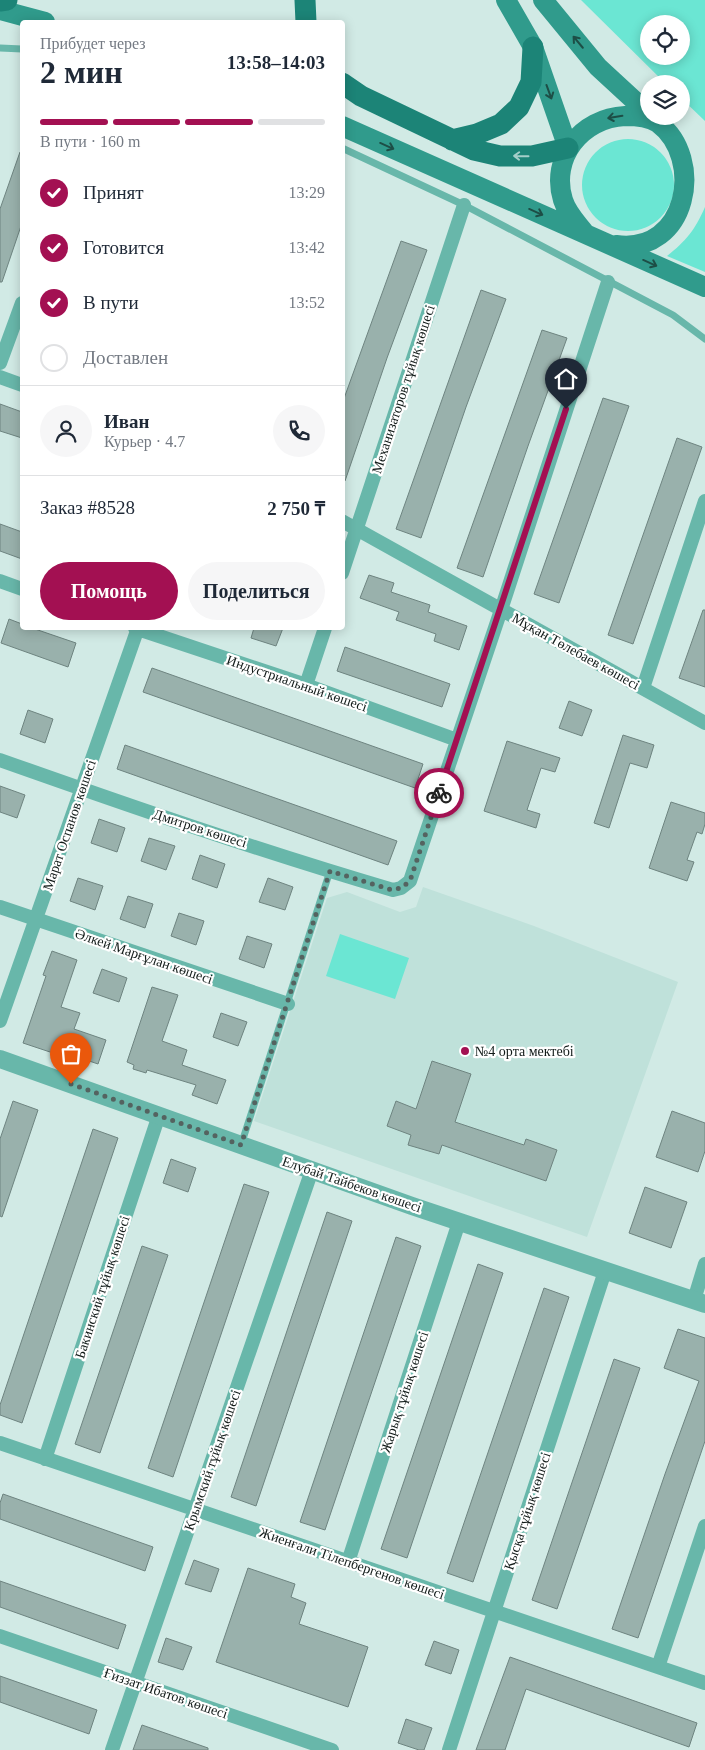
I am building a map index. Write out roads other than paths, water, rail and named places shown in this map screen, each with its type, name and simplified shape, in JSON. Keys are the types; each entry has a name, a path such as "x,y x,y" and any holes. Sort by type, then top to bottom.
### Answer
{"main road":[{"path":"0,1 6,0"},
{"path":"305,0 306,20"},
{"path":"506,0 532,47 568,148"},
{"path":"543,0 598,67 640,107"},
{"path":"0,10 38,20"},
{"path":"452,140 478,134 501,124 519,107 531,82 532,47"},
{"path":"345,85 361,96 474,150 500,156 532,156 568,148"},
{"path":"588,235 573,219 564,201 560,180 568,148 591,125 612,116 640,117"},
{"path":"661,125 699,158"},
{"path":"345,127 705,287"},
{"path":"606,243 626,246 647,243 665,233 679,218 688,200 691,178 686,156 674,136"}],"street":[{"name":"Механизаторов тұйық көшесі","path":"345,564 464,205"},
{"path":"457,740 608,282"},
{"path":"0,363 20,308"},
{"path":"0,377 20,384"},
{"path":"643,688 705,501"},
{"name":"Мұқан Төлебаев көшесі","path":"345,522 705,724"},
{"path":"0,581 20,587"},
{"name":"Марат Оспанов көшесі","path":"0,1021 136,630"},
{"name":"Индустриальный көшесі","path":"143,630 306,685 457,740"},
{"path":"306,685 324,630"},
{"name":"Дмитров көшесі","path":"0,760 82,789 392,890 401,888 410,881 457,740"},
{"name":"Әлкей Марғұлан көшесі","path":"0,907 288,1004"},
{"name":"Елубай Тайбеков көшесі","path":"0,1059 459,1222 699,1302"},
{"name":"Бакинский тұйық көшесі","path":"45,1459 159,1115"},
{"name":"Крымский тұйық көшесі","path":"112,1750 312,1170"},
{"name":"Жарық тұйық көшесі","path":"348,1562 459,1222"},
{"path":"699,1302 705,1264"},
{"name":"Қысқа тұйық көшесі","path":"449,1750 605,1272"},
{"name":"Жиенғали Тілепбергенов көшесі","path":"0,1443 705,1683"},
{"path":"658,1667 705,1526"},
{"name":"Ғиззат Ибатов көшесі","path":"0,1636 332,1750"}],"lane":[{"path":"0,48 20,49"},
{"path":"345,149 464,205 673,315 705,340"},
{"path":"241,1145 330,871"}],"place":[{"name":"№4 орта мектебі","path":"465,1051"}]}
